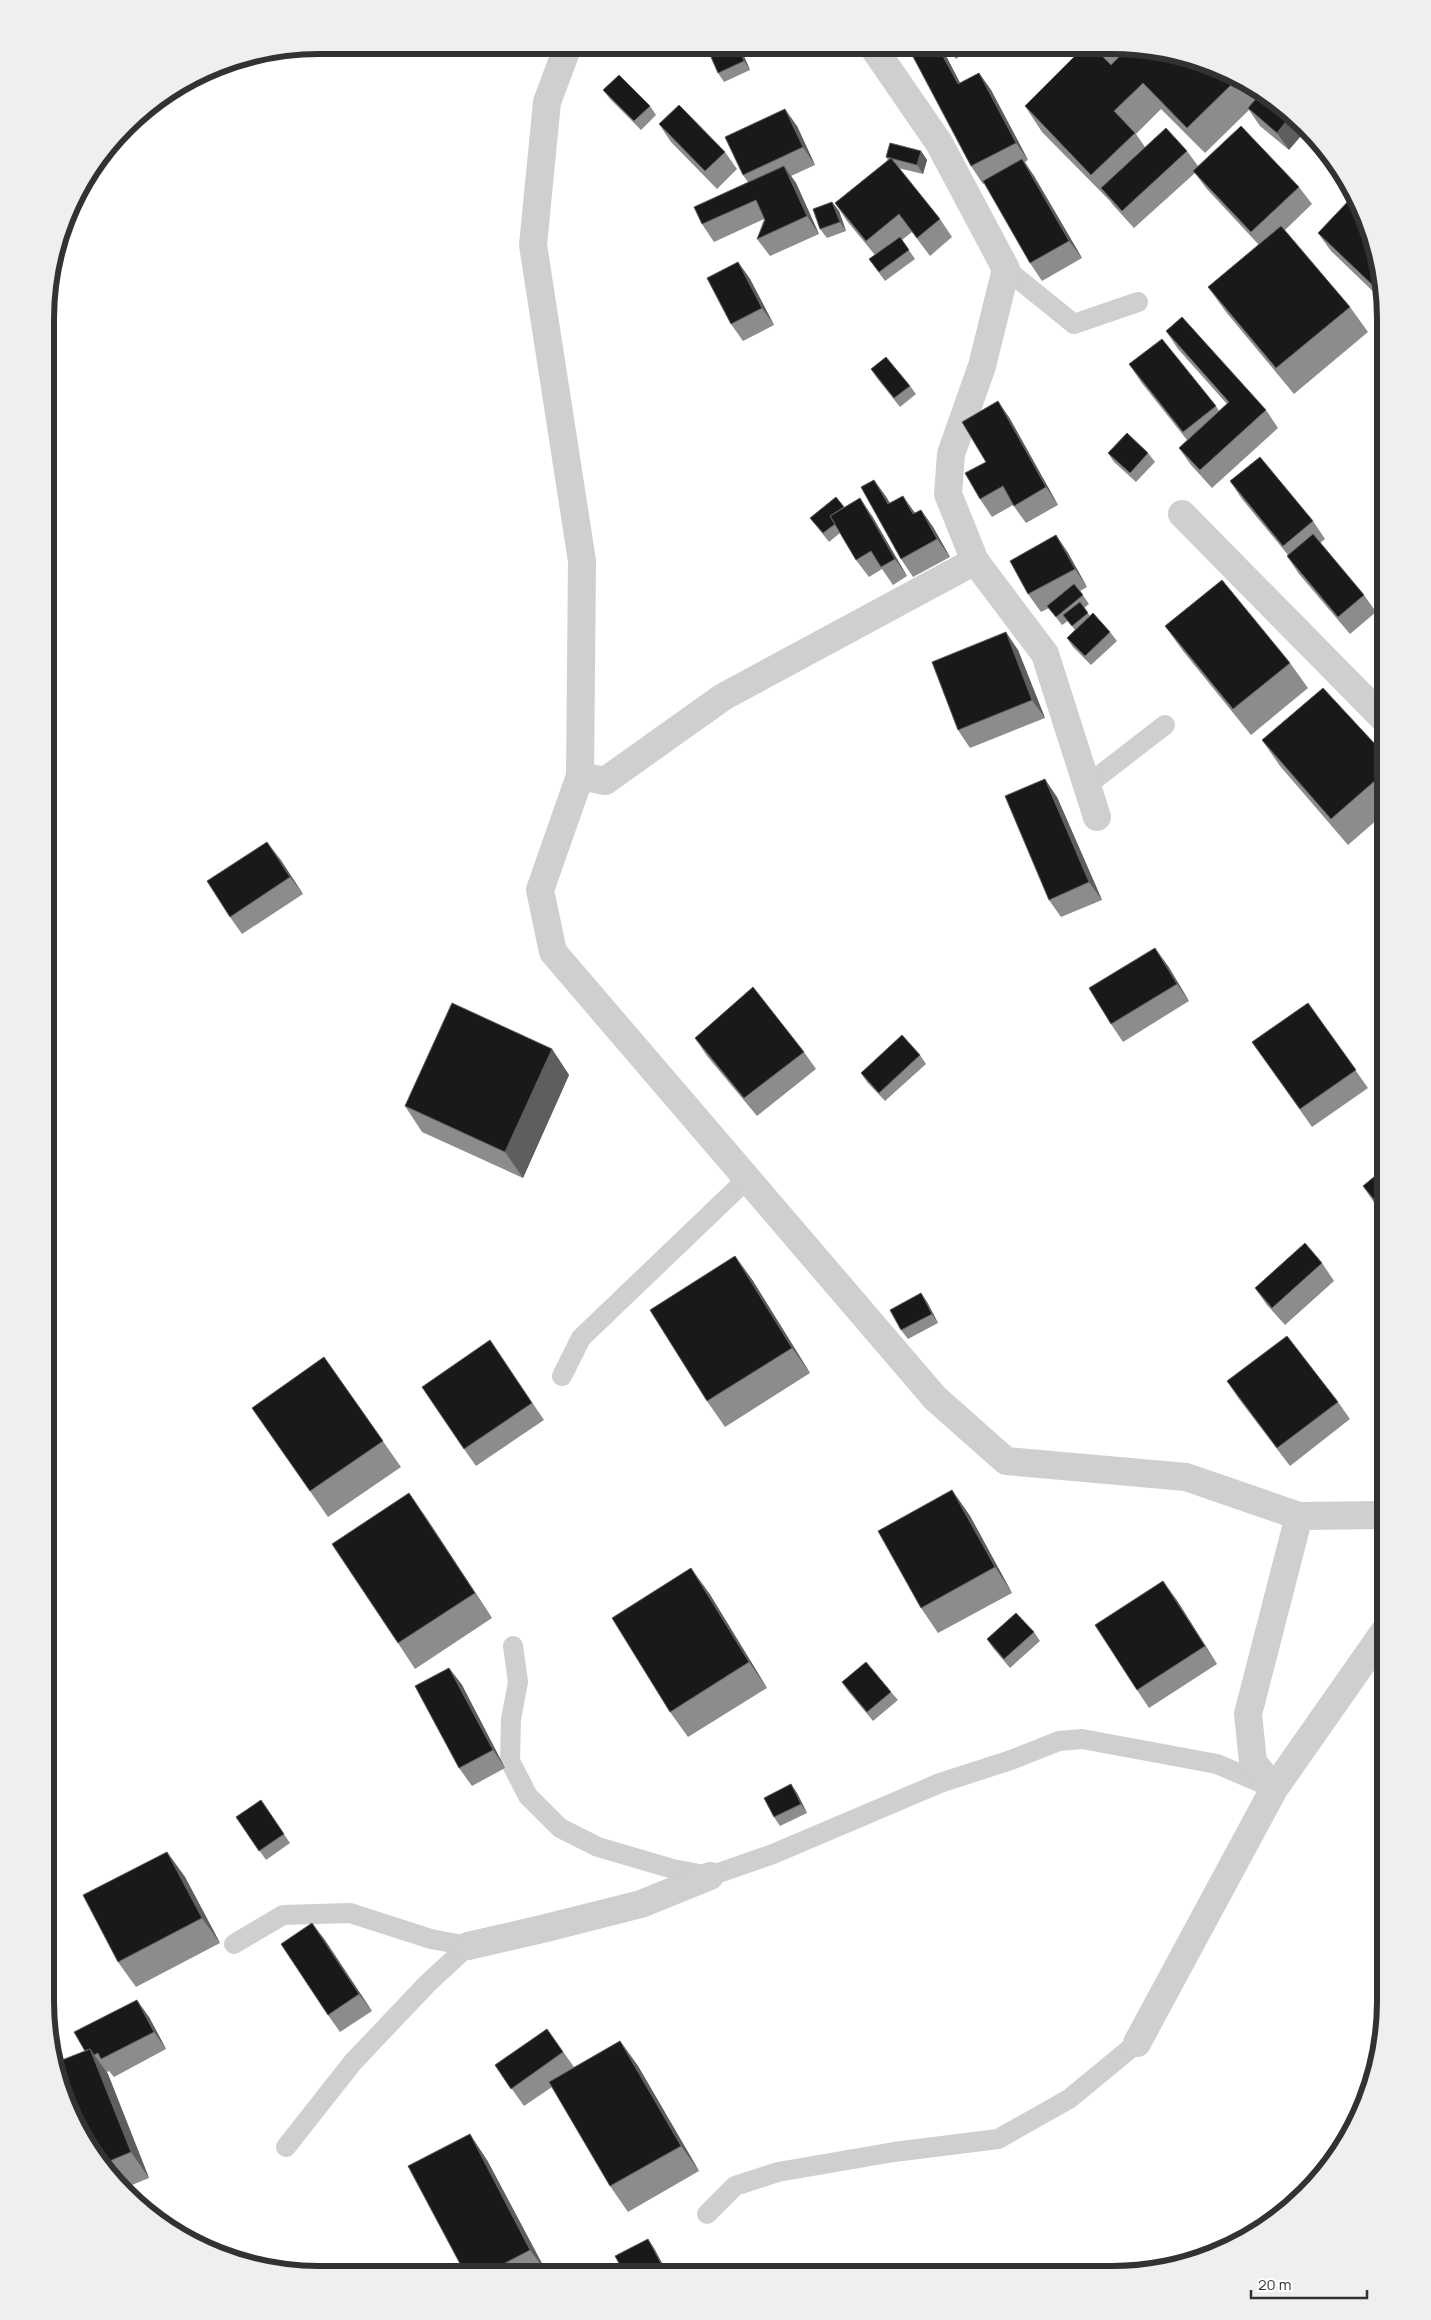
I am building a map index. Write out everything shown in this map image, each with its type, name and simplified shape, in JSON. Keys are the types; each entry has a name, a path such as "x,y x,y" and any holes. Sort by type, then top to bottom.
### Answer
{"street":[{"path":"565,54 546,102 533,245 582,561 580,776 540,890 553,952 935,1398 1006,1461 1186,1477 1299,1516 1377,1515"},
{"path":"878,54 939,143 1006,269 982,366 951,454 948,494 976,561 1045,654 1097,817"},
{"path":"1182,514 1377,712"},
{"path":"580,776 605,782 723,696 976,561"},
{"path":"1274,1789 1253,1762 1248,1714 1299,1516"},
{"path":"1137,2043 1274,1789 1314,1735 1377,1642"},
{"path":"468,1946 641,1904 710,1876"}],"lane":[{"path":"1006,269 1074,324 1138,302"},
{"path":"1086,786 1165,725"},
{"path":"562,1376 581,1338 747,1179"},
{"path":"513,1646 518,1682 511,1720 510,1761 528,1796 560,1828 598,1847 673,1869 710,1876 773,1854 940,1783 1010,1760 1059,1741 1082,1739 1217,1764 1274,1789"},
{"path":"234,1944 284,1915 350,1913 431,1939 468,1946"},
{"path":"286,2147 353,2062 427,1984 468,1946"},
{"path":"707,2214 736,2186 778,2172 894,2152 998,2139 1069,2099 1137,2043"}],"building":[{"path":"717,54 741,54 744,61 718,73 711,57"},
{"path":"912,54 942,54 958,84 979,73 1016,143 971,166"},
{"path":"1077,54 1100,54 1111,65 1122,54 1164,59 1198,68 1233,83 1187,128 1143,83 1114,111 1135,133 1091,175 1025,106"},
{"path":"619,75 650,106 634,121 603,90"},
{"path":"1258,97 1288,120 1277,133 1248,108"},
{"path":"679,105 725,152 705,171 659,124"},
{"path":"785,109 803,147 743,175 725,137"},
{"path":"1241,126 1299,187 1251,232 1193,171"},
{"path":"1166,128 1187,151 1122,211 1101,188"},
{"path":"890,143 921,151 917,165 886,157"},
{"path":"891,158 940,219 917,238 899,214 866,241 835,203"},
{"path":"1022,159 1069,241 1030,263 983,181"},
{"path":"784,166 807,216 757,239 765,220 756,200 702,224 694,207"},
{"path":"1349,200 1363,233 1375,288 1318,233"},
{"path":"832,202 840,222 820,229 813,209"},
{"path":"1281,226 1350,307 1276,368 1208,287"},
{"path":"900,237 909,250 879,272 869,259"},
{"path":"738,262 762,308 731,324 707,278"},
{"path":"1182,317 1266,410 1200,470 1179,448 1229,402 1166,331"},
{"path":"1162,339 1216,406 1183,432 1129,364"},
{"path":"886,357 910,386 894,398 871,369"},
{"path":"998,401 1046,487 1014,506 1003,486 980,499 965,473 986,462 962,422"},
{"path":"1127,433 1148,453 1130,473 1108,453"},
{"path":"1260,457 1313,521 1283,546 1230,481"},
{"path":"874,480 888,504 903,496 913,514 921,510 937,539 901,559 861,487"},
{"path":"836,497 844,507 830,516 835,524 823,533 810,518"},
{"path":"860,498 895,559 881,567 871,551 856,560 830,516"},
{"path":"1313,534 1364,595 1338,617 1287,556"},
{"path":"1056,535 1075,569 1028,594 1010,561"},
{"path":"1222,580 1290,663 1233,709 1165,626"},
{"path":"1074,584 1083,595 1056,617 1047,606"},
{"path":"1080,602 1088,613 1072,626 1063,615"},
{"path":"1093,613 1110,632 1085,656 1067,638"},
{"path":"1006,632 1032,700 958,730 932,662"},
{"path":"1323,688 1377,746 1377,779 1331,819 1262,740"},
{"path":"1045,779 1089,882 1049,900 1005,796"},
{"path":"267,842 290,877 230,917 207,881"},
{"path":"1155,948 1177,984 1111,1024 1089,988"},
{"path":"753,987 804,1052 744,1098 695,1038"},
{"path":"452,1003 552,1049 505,1152 405,1106"},
{"path":"1308,1003 1356,1070 1300,1109 1252,1042"},
{"path":"902,1035 920,1055 879,1093 861,1073"},
{"path":"1377,1174 1377,1203 1363,1186"},
{"path":"1305,1243 1322,1263 1272,1308 1255,1288"},
{"path":"735,1256 792,1348 707,1401 650,1310"},
{"path":"921,1293 932,1314 901,1330 890,1310"},
{"path":"1287,1336 1338,1402 1277,1448 1227,1381"},
{"path":"490,1340 532,1403 464,1449 422,1387"},
{"path":"324,1357 383,1441 310,1491 252,1408"},
{"path":"952,1490 995,1567 921,1608 878,1531"},
{"path":"409,1493 475,1593 398,1643 332,1544"},
{"path":"691,1568 749,1662 670,1712 612,1618"},
{"path":"1163,1581 1205,1646 1137,1690 1095,1625"},
{"path":"1016,1613 1034,1632 1004,1659 987,1639"},
{"path":"866,1662 891,1692 867,1712 842,1682"},
{"path":"449,1668 493,1750 459,1768 415,1686"},
{"path":"791,1784 801,1804 774,1817 764,1798"},
{"path":"261,1800 284,1834 259,1851 236,1817"},
{"path":"167,1852 202,1918 118,1962 83,1895"},
{"path":"312,1923 359,1994 328,2015 281,1944"},
{"path":"137,2000 154,2032 101,2059 98,2053 94,2055 90,2049 85,2051 74,2032"},
{"path":"547,2029 563,2052 511,2089 495,2065"},
{"path":"620,2041 681,2146 610,2186 549,2082"},
{"path":"90,2049 131,2152 107,2162 81,2119 68,2087 61,2061"},
{"path":"470,2134 530,2250 499,2266 461,2266 408,2166"},
{"path":"648,2239 662,2266 621,2266 615,2256"}]}
